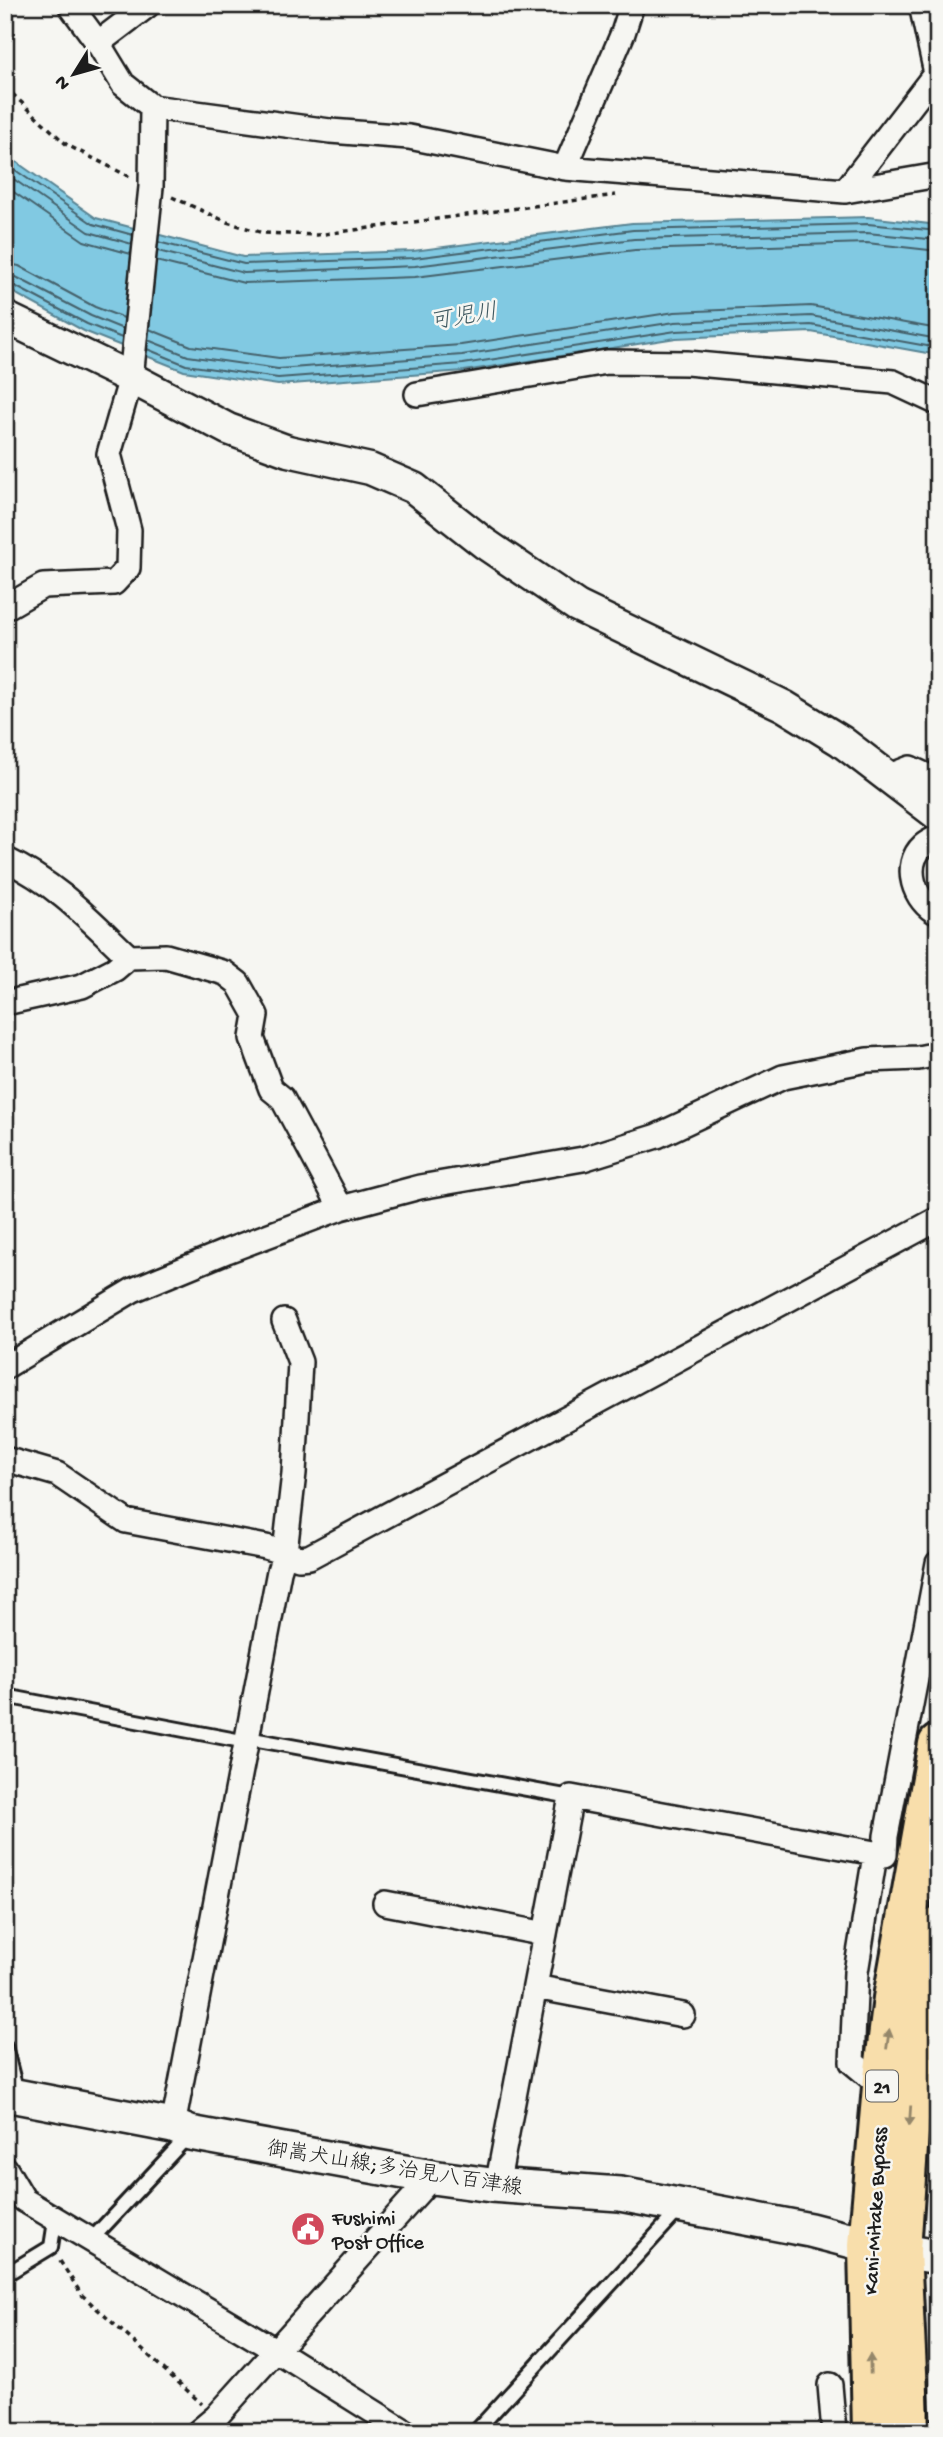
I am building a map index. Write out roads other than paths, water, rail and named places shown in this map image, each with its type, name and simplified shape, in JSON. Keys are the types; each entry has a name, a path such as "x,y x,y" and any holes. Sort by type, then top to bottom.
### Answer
{"highway":[{"name":"Kani-Mitake Bypass","path":"910,2432 902,2251 881,2087 893,1998 938,1744"},
{"name":"Kani-Mitake Bypass","path":"872,2432 902,2251 912,2089 938,1927"}],"main road":[{"name":"御嵩犬山線;多治見八百津線","path":"12,2095 432,2177 497,2186 620,2194 810,2230 902,2251"}],"street":[{"path":"70,5 98,43 122,84 152,107 330,131 409,136 565,168 845,191 938,174"},
{"path":"98,43 148,5"},
{"path":"565,168 623,33 632,5"},
{"path":"845,191 936,73 921,5"},
{"path":"5,608 43,586 114,583 128,568 129,530 109,454 131,378 151,187 152,107"},
{"path":"5,317 228,429 288,451 370,469 414,488 484,543 577,606 783,706 841,741 938,815"},
{"path":"417,394 607,362 687,363 893,382 938,403"},
{"path":"892,779 897,773 910,768 938,782"},
{"path":"938,837 921,847 911,871 917,893 938,913"},
{"path":"5,859 33,873 61,892 129,957"},
{"path":"5,1003 82,986 115,969 129,957 166,956 225,973 238,983 256,1014 252,1038 271,1089 282,1098 341,1208"},
{"path":"5,1367 133,1290 226,1251 341,1208 420,1187 583,1159 657,1136 783,1077 867,1060 918,1058 938,1054"},
{"path":"5,1459 57,1474 126,1521 266,1546 299,1558 309,1557 938,1219"},
{"path":"182,2130 247,1742 285,1552 294,1473 300,1362 284,1321"},
{"path":"497,2186 571,1797 885,1856 888,1822 938,1563"},
{"path":"875,1855 856,1972 852,2062 881,2087"},
{"path":"385,1903 545,1934"},
{"path":"535,1987 683,2015"},
{"path":"5,2168 24,2200 55,2221 275,2350 406,2432"},
{"path":"198,2432 216,2417 432,2177"},
{"path":"830,2385 834,2432"}],"lane":[{"path":"5,1696 247,1742 258,1740 571,1797"},
{"path":"5,2046 12,2095"},
{"path":"90,2241 182,2130"},
{"path":"475,2432 682,2207"},
{"path":"5,2275 51,2247 55,2221"}],"water":[{"name":"可児川","path":"5,154 96,218 243,257 413,251 632,223 868,217 938,225 938,355 811,332 676,338 464,371 278,385 184,371 84,331 5,288"}],"place":[{"name":"Fushimi Post Office","path":"308,2229"}]}
